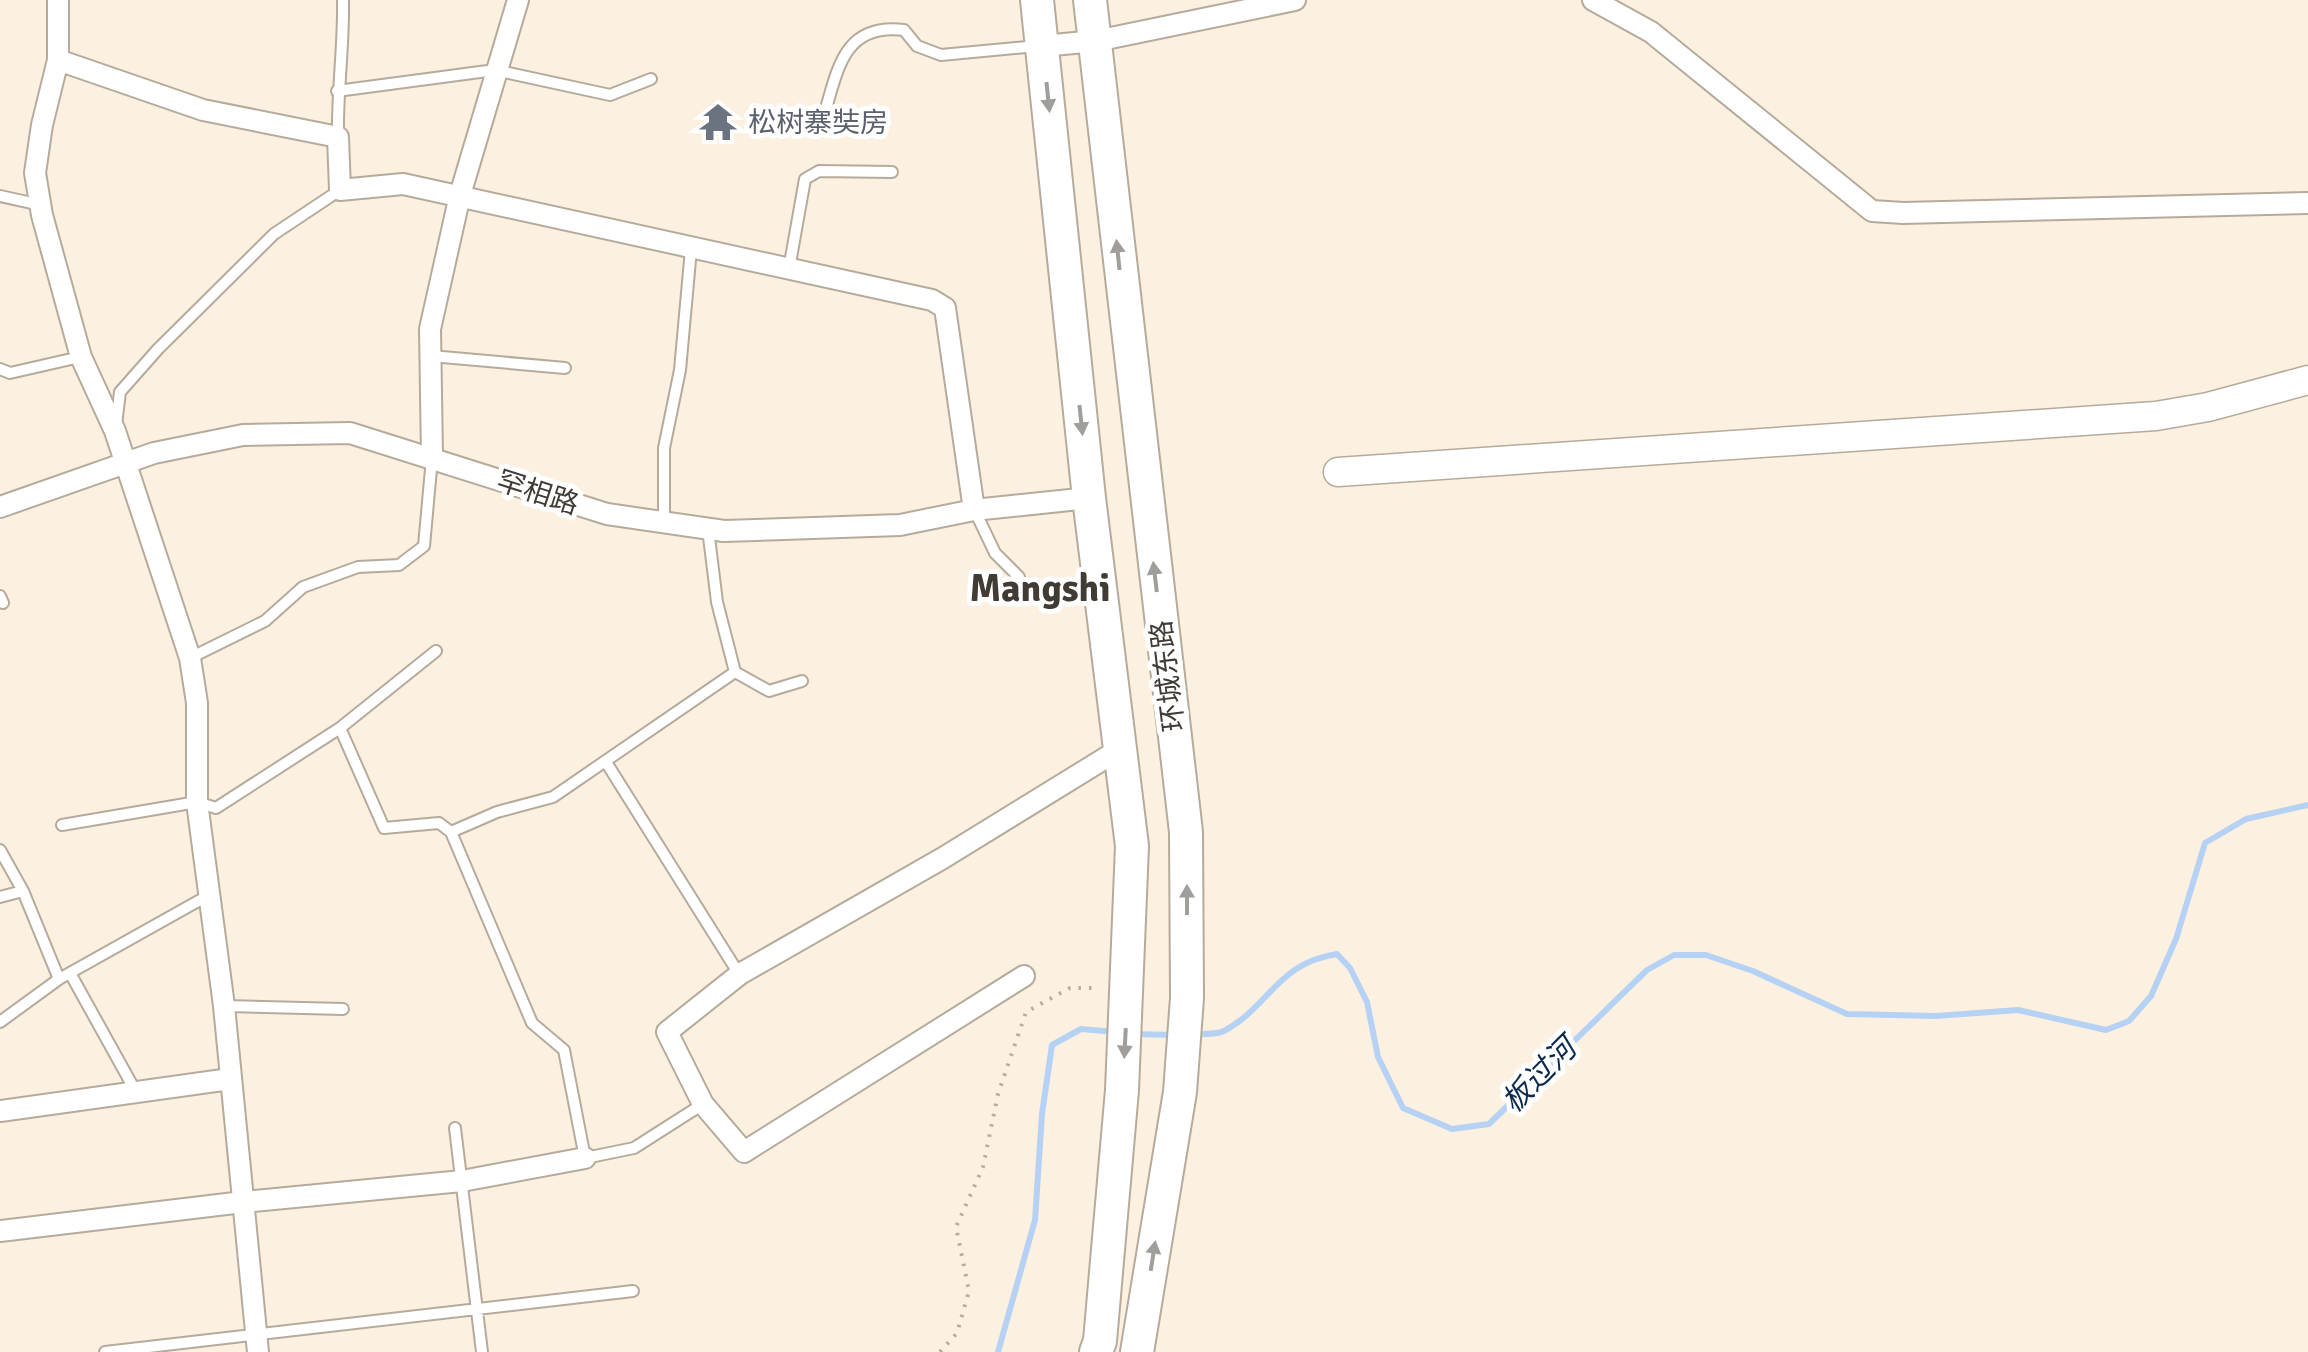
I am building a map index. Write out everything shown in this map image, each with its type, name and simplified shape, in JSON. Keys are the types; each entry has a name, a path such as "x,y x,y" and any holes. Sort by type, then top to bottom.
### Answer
{"main road":[{"name":"环城东路","path":"1037,0 1089,498 1132,846 1122,1090 1096,1352"},
{"name":"环城东路","path":"1090,0 1186,832 1187,998 1180,1092 1137,1352"}],"street":[{"path":"58,0 58,60 42,125 36,173 40,205 81,357 115,431 190,658 197,703 197,802 224,1006 257,1342"},
{"path":"432,457 430,328 460,195 518,0"},
{"path":"1042,46 1096,41 1295,0"},
{"path":"1593,0 1651,32 1872,211 1903,214 2308,203"},
{"path":"58,60 203,110 338,137 340,190 403,184 932,300 945,308 974,510"},
{"path":"1338,472 2156,416 2208,407 2308,380"},
{"name":"罕相路","path":"0,507 154,453 244,435 350,434 607,514 708,528 900,525 974,510 1089,498"},
{"path":"1024,976 744,1152 703,1104 668,1032 740,974 944,858 1120,749"},
{"path":"0,1111 230,1080"},
{"path":"0,1232 243,1202 462,1181 585,1158"}],"lane":[{"path":"338,137 343,0"},
{"path":"825,112 840,61 855,40 884,28 904,30 917,46 941,55 1042,46"},
{"path":"338,91 495,70 610,95 651,79"},
{"path":"788,270 805,178 819,171 892,172"},
{"path":"115,431 120,392 158,349 274,234 340,190"},
{"path":"0,196 40,205"},
{"path":"664,522 664,448 680,370 692,250"},
{"path":"431,356 564,368"},
{"path":"0,369 10,373 81,357"},
{"path":"190,658 265,621 303,587 358,566 399,564 424,546 432,457"},
{"path":"974,510 996,554 1019,577"},
{"path":"708,528 717,602 735,672 769,691 802,681"},
{"path":"62,826 197,802 216,808 340,728 436,650"},
{"path":"451,832 496,812 552,797 735,672"},
{"path":"340,728 384,828 439,823 451,832 532,1023 564,1050 585,1158 634,1148 703,1104"},
{"path":"606,762 740,974"},
{"path":"0,850 65,976 136,1092"},
{"path":"0,897 23,892"},
{"path":"0,1022 65,976 209,895"},
{"path":"224,1006 343,1010"},
{"path":"455,1128 482,1352"},
{"path":"105,1352 257,1342 476,1308 633,1291"}],"path":[{"path":"940,1352 957,1333 968,1291 956,1228 983,1167 998,1094 1026,1012 1070,988 1128,992"}],"waterway":[{"name":"板过河","path":"1192,1034 1224,1031 1300,966 1337,954 1350,968 1367,1002 1378,1057 1403,1108 1452,1129 1489,1124 1647,970 1674,955 1706,955 1753,971 1847,1014 1936,1016 2018,1010 2106,1030 2129,1021 2151,996 2176,939 2205,843 2246,819 2308,805"},
{"name":"板过河","path":"998,1352 1035,1220 1042,1114 1052,1045 1081,1029 1115,1032"},
{"name":"板过河","path":"1133,1034 1175,1035"}],"place":[{"name":"松树寨奘房","path":"718,122"}],"district":[{"name":"Mangshi","path":"1040,588"}]}
